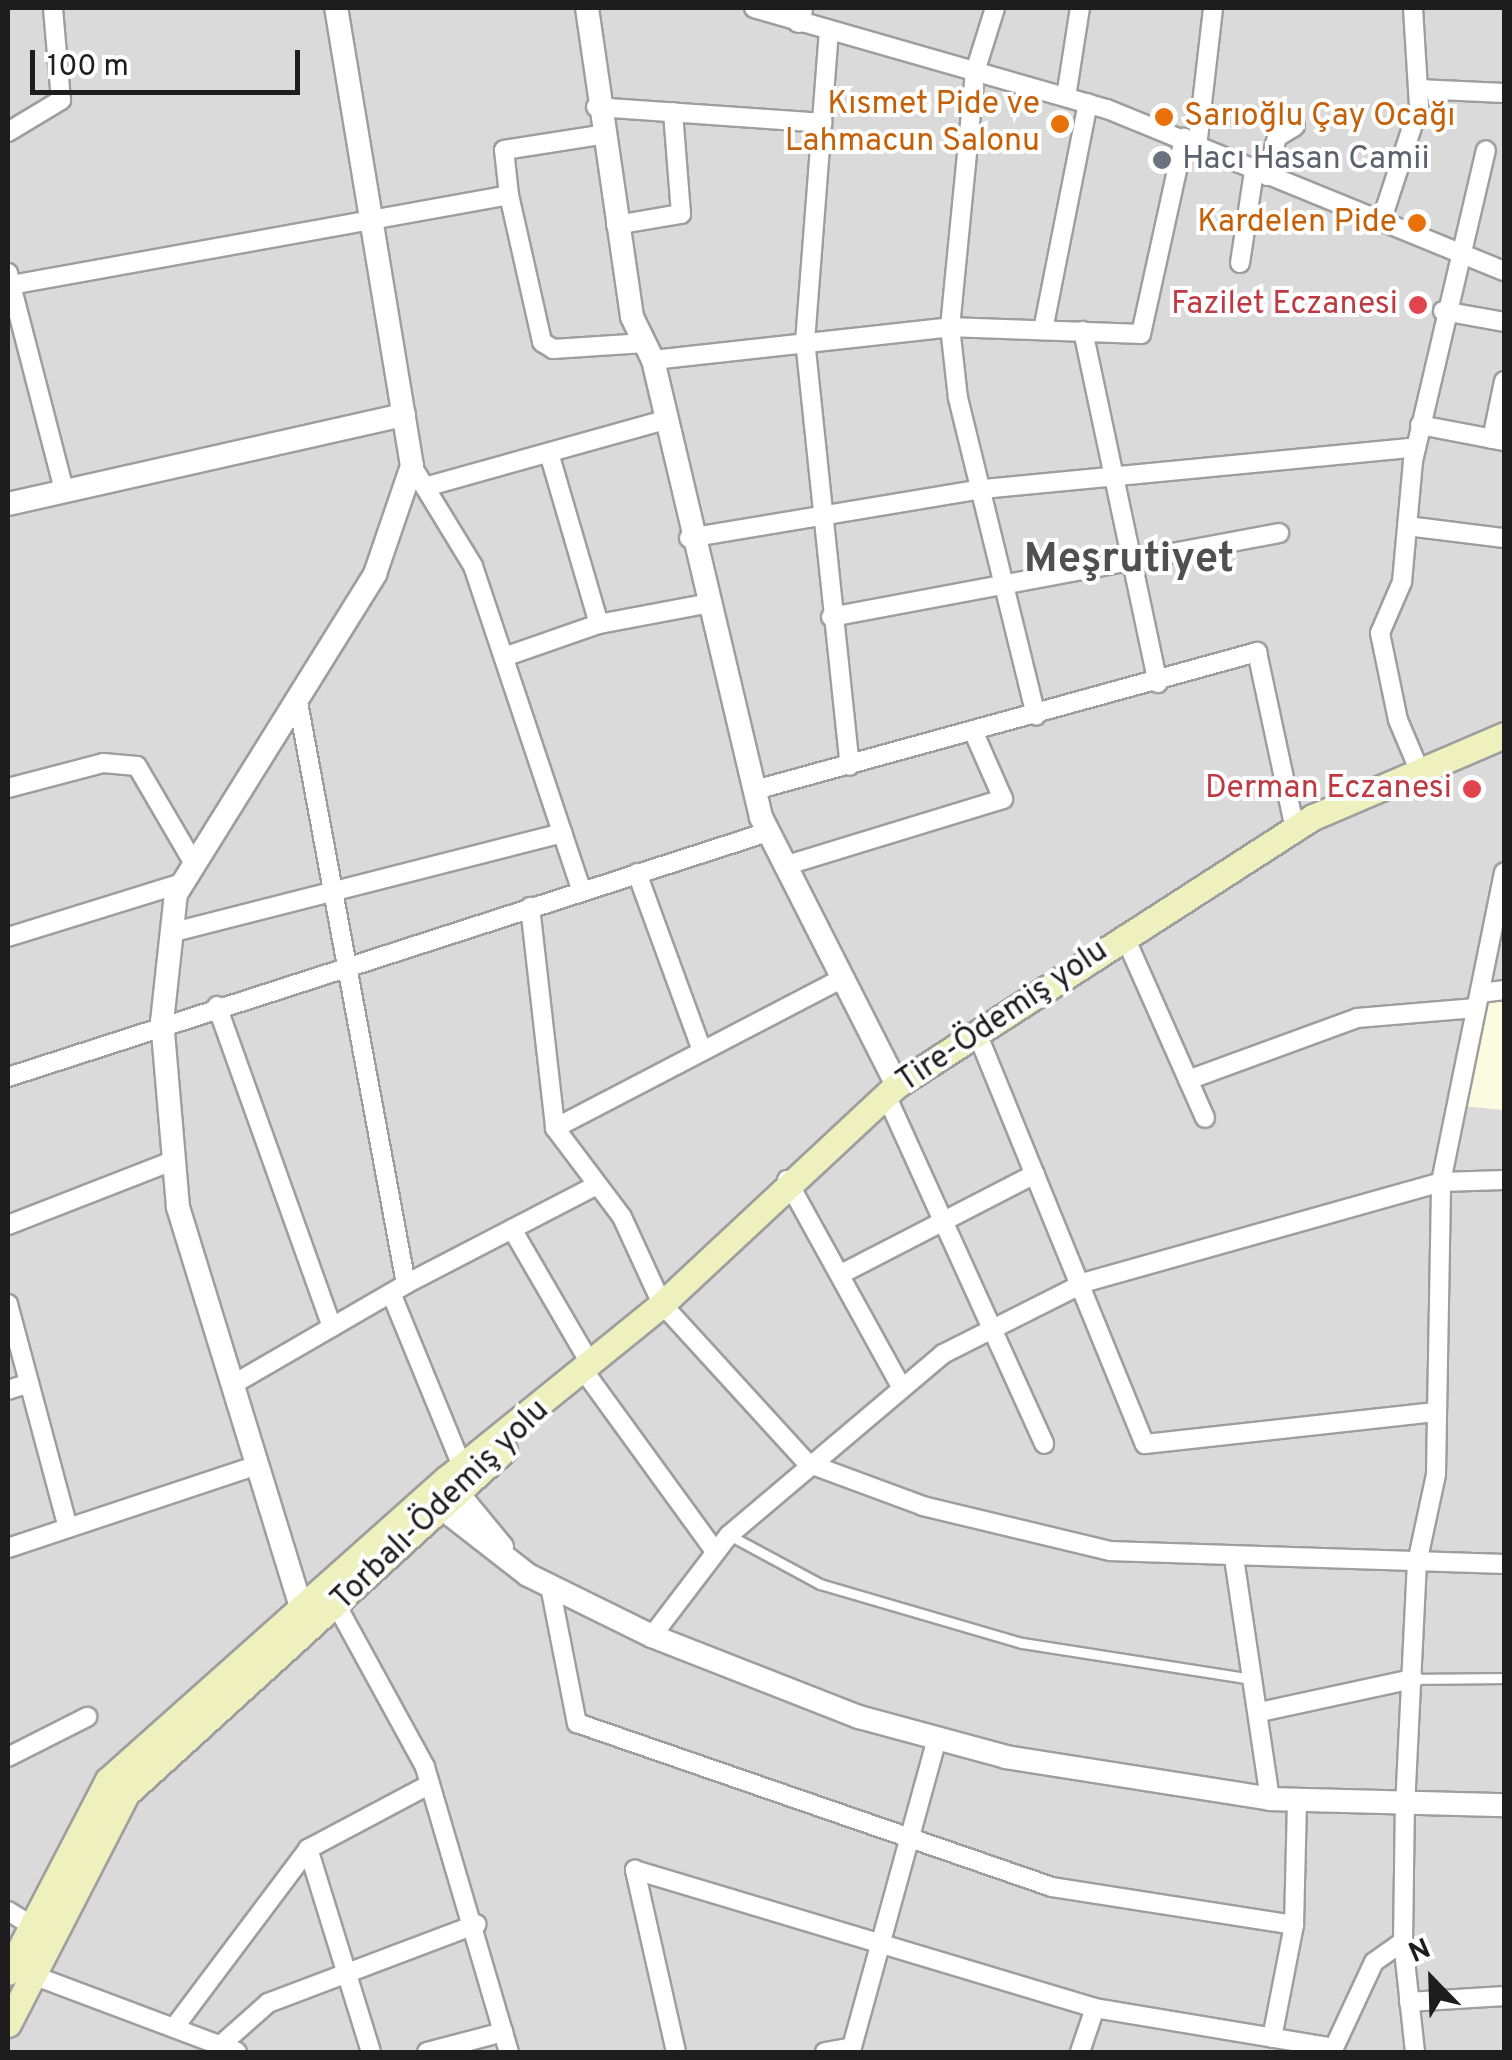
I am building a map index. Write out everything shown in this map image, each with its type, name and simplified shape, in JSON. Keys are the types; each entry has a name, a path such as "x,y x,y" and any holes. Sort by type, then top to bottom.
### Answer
{"main road":[{"name":"Tire-Ödemiş yolu","path":"563,1389 662,1304 787,1180 891,1090 1124,935 1295,828 1504,735"},
{"name":"Torbalı-Ödemiş yolu","path":"8,2024 19,1973 19,1918 108,1780 301,1608 447,1490 563,1389"},
{"name":"Torbalı-Ödemiş yolu","path":"19,1973 126,1794 337,1606 447,1490"}],"street":[{"path":"8,132 61,100 53,8"},
{"path":"336,8 376,217 412,466 474,566 582,891"},
{"path":"587,8 596,107 616,225 649,351 689,538 710,603 754,790 768,832 891,1090 943,1221 1044,1444"},
{"path":"754,8 800,14 829,30 1088,103 1458,256 1504,271"},
{"path":"995,8 975,72 950,327 1036,716"},
{"path":"1066,97 1080,8"},
{"path":"600,135 504,150 509,194 542,342 553,350 649,351 950,327 1141,334 1191,143 1213,8"},
{"path":"1381,222 1418,89 1417,9"},
{"path":"829,30 804,340 850,766"},
{"path":"1418,89 1504,93"},
{"path":"1043,330 1088,103"},
{"path":"596,107 822,123"},
{"path":"616,225 681,214 672,112"},
{"path":"1240,263 1260,173 1277,137 1295,126"},
{"path":"1420,772 1398,720 1380,633 1402,582 1420,425 1443,312 1486,150"},
{"path":"64,490 9,279 509,194"},
{"path":"1443,312 1504,322"},
{"path":"1083,331 1158,683"},
{"path":"1420,425 1498,440 1504,381"},
{"path":"8,504 404,416"},
{"path":"425,487 665,420"},
{"path":"689,538 821,512 983,489 1416,446"},
{"path":"549,453 599,624"},
{"path":"301,1608 232,1385 172,1161 162,1022 170,933 188,872 375,574 412,466"},
{"path":"1408,526 1504,538"},
{"path":"831,617 1279,533"},
{"path":"504,657 599,624 710,603"},
{"path":"754,790 1158,683 1257,652 1295,828"},
{"path":"297,697 347,965 398,1288 447,1490 528,1575 652,1636 937,1738 1270,1799 1405,1807 1504,1804"},
{"path":"784,866 1003,799 974,733"},
{"path":"8,788 103,763 138,766 188,872"},
{"path":"170,933 562,832"},
{"path":"8,1077 162,1022 768,832"},
{"path":"8,937 188,872"},
{"path":"1415,2052 1403,1942 1405,1807 1418,1563 1436,1474 1441,1182 1504,872"},
{"path":"638,873 702,1051"},
{"path":"530,907 555,1128 597,1185 662,1304 807,1463 923,1506 1110,1551 1504,1564"},
{"path":"1124,935 1205,1118"},
{"path":"555,1128 839,980"},
{"path":"1188,1080 1357,1018 1478,1000 1504,990"},
{"path":"216,1006 332,1327"},
{"path":"977,1032 1145,1444 1435,1412"},
{"path":"8,1225 172,1161"},
{"path":"843,1273 1035,1174"},
{"path":"787,1180 843,1273 899,1382"},
{"path":"652,1636 729,1535 807,1463 899,1382 992,1329 1080,1285 1441,1182 1504,1180"},
{"path":"232,1385 398,1288 597,1185"},
{"path":"512,1228 587,1368 715,1551"},
{"path":"8,1304 68,1528"},
{"path":"8,1390 29,1384"},
{"path":"8,1548 257,1465"},
{"path":"1234,1558 1256,1679 1270,1799"},
{"path":"550,1586 577,1723 1052,1887 1294,1925"},
{"path":"337,1606 430,1784 477,1924 509,2052"},
{"path":"1260,1712 1413,1679"},
{"path":"8,1757 86,1718"},
{"path":"830,2052 852,2047 937,1738"},
{"path":"176,2025 308,1849 430,1784"},
{"path":"1272,2038 1294,1925 1298,1800"},
{"path":"308,1849 371,2052"},
{"path":"676,2052 635,1870 1095,2008 1333,2050 1374,1962 1403,1942"},
{"path":"19,1973 176,2025 230,2048 268,2003 477,1924"},
{"path":"1409,2002 1504,1996"},
{"path":"1080,2052 1095,2008"},
{"path":"427,2052 504,2032"}],"lane":[{"path":"729,1535 820,1584 1004,1638 1126,1665 1256,1679"},
{"path":"1413,1679 1504,1678"}],"shaded area":[{"path":"8,8 1504,8 1504,2052 8,2052"},
{"path":"1504,997 1504,1110 1461,1106 1484,1000"}],"place":[{"name":"Sarıoğlu Çay Ocağı","path":"1164,117"},
{"name":"Kısmet Pide ve Lahmacun Salonu","path":"1060,124"},
{"name":"Hacı Hasan Camii","path":"1162,160"},
{"name":"Kardelen Pide","path":"1417,223"},
{"name":"Fazilet Eczanesi","path":"1418,305"},
{"name":"Derman Eczanesi","path":"1472,789"}],"district":[{"name":"Meşrutiyet","path":"1129,561"}]}
